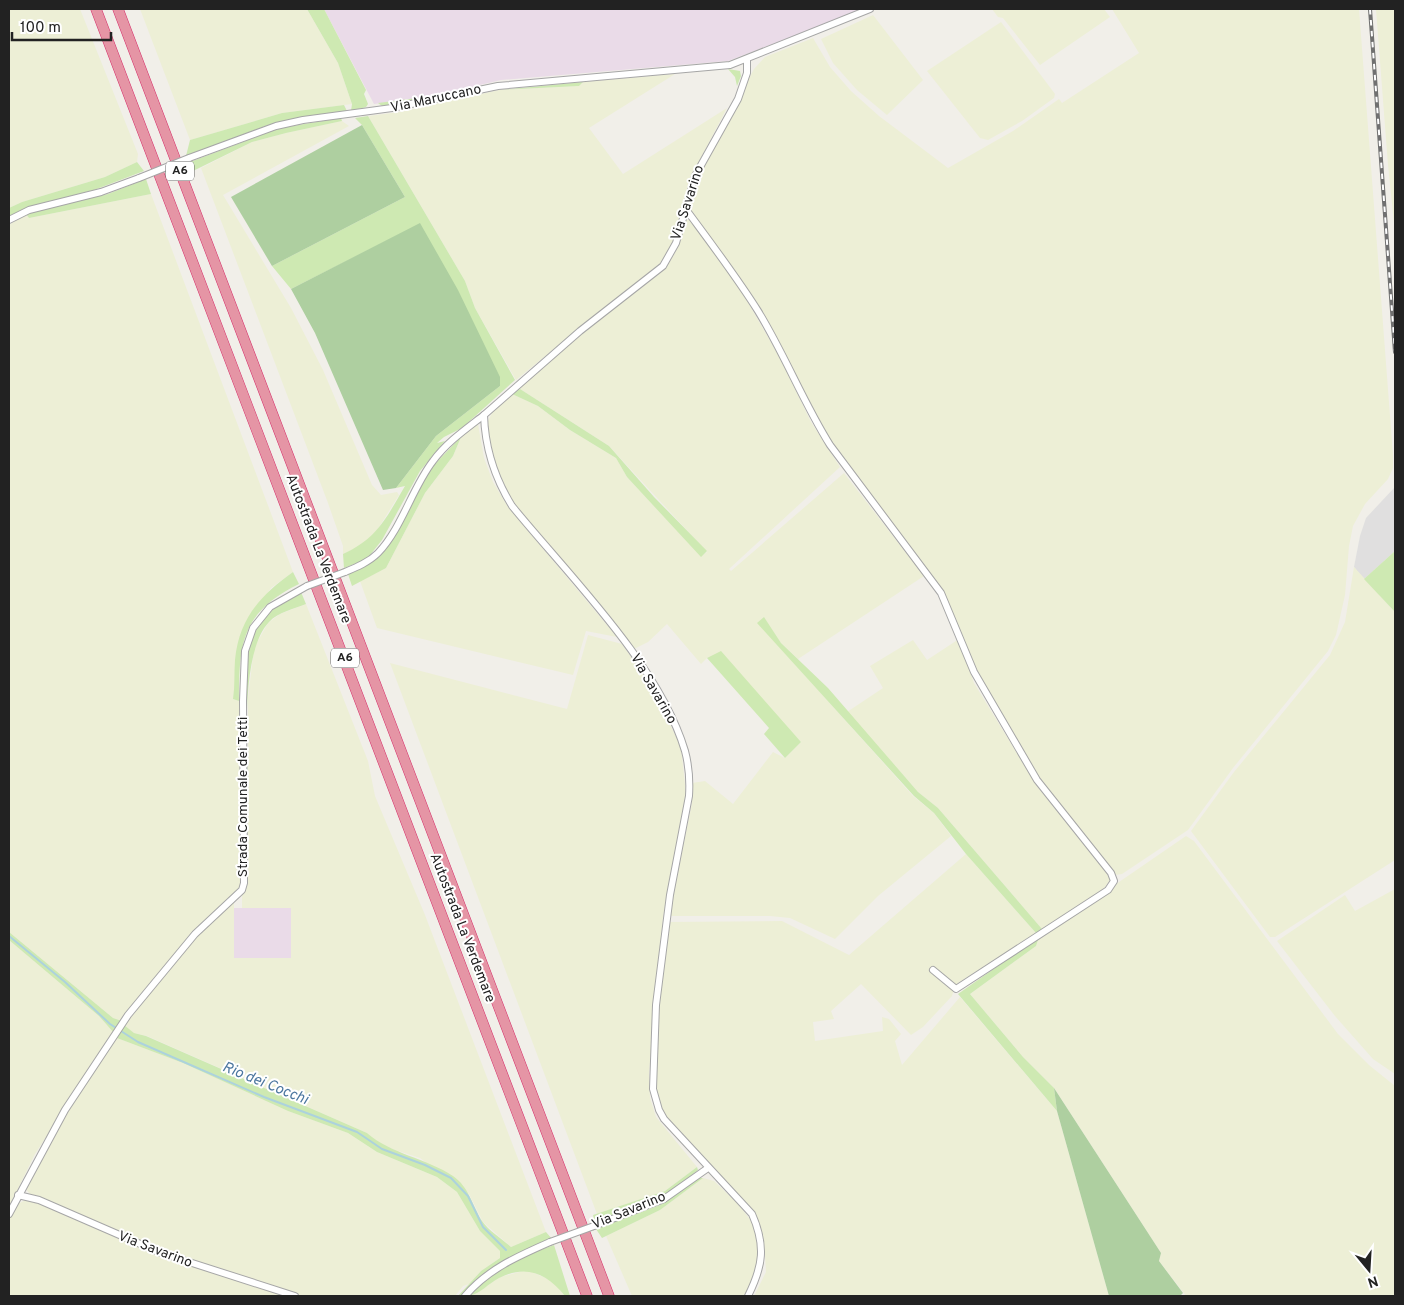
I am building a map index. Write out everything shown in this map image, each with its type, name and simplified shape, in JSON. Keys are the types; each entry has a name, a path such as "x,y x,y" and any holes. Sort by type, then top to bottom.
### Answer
{"highway":[{"name":"Autostrada La Verdemare","path":"96,9 587,1296"},
{"name":"Autostrada La Verdemare","path":"118,9 609,1296"}],"street":[{"name":"Via Maruccano","path":"9,220 28,210 101,192 276,126 303,120 392,108 498,86 718,67 747,59 870,9"},
{"name":"Via Savarino","path":"465,1296 490,1272 514,1258 550,1242 664,1199 708,1168 664,1119 653,1089 656,1005 663,938 689,796 690,778 685,752 667,710 635,654 512,506 500,487 488,451 484,415 580,331 663,266 676,243 695,176 738,98 747,73 747,59"},
{"path":"685,208 758,312 784,357 811,414 830,445 941,594 974,672 1037,780 1112,873 1114,881 1108,890 956,989 933,970"},
{"name":"Strada Comunale dei Tetti","path":"9,1214 65,1110 121,1026 195,934 242,890 244,883 243,693 245,651 253,628 270,607 307,586 360,566 378,554 433,460 461,433 484,415"},
{"path":"708,1168 752,1214 758,1227 761,1244 760,1273 748,1296"},
{"name":"Via Savarino","path":"18,1195 38,1200 161,1253 295,1296"}],"shaded area":[{"path":"324,9 864,9 728,61 501,80 433,96 374,104"},
{"path":"1395,487 1395,551 1364,579 1354,567 1360,536 1366,518"},
{"path":"234,908 291,908 291,958 234,958"}],"green space":[{"path":"9,9 80,9 138,154 137,162 105,177 22,202 9,208"},
{"path":"140,9 307,9 338,63 352,104 282,113 190,140"},
{"path":"307,9 324,9 366,90 364,94 368,104 366,107 351,111 352,104 338,63"},
{"path":"992,9 1104,9 1110,17 1040,65 1003,18 998,17"},
{"path":"1112,9 1359,9 1393,455 1393,468 1388,479 1365,504 1353,526 1349,546 1345,595 1336,635 1328,651 1233,768 1188,830 1122,874 1115,875 1045,788 975,669 947,599 858,482 811,411 776,340 689,207 693,184 754,69 765,57 813,38 830,67 851,91 879,116 948,168 1013,131 1059,99 1062,103 1139,53"},
{"path":"1376,9 1395,9 1395,233 1388,165"},
{"path":"873,15 923,80 887,115 857,90 833,63 821,39"},
{"path":"1001,22 1055,94 1054,98 1022,121 988,140 980,138 927,71"},
{"path":"728,69 740,71 741,76 737,86 735,77"},
{"path":"675,74 589,128 623,174 727,108 693,173 669,255 656,270 577,330 516,380 475,308 465,281 368,116 400,112 499,90 579,86 583,82"},
{"path":"583,82 579,86 499,90"},
{"path":"433,96 382,106 378,103"},
{"path":"344,105 347,111 268,125 186,156 190,140 282,113"},
{"path":"368,116 465,281 475,308 515,380 462,428 444,437 437,443 445,441 420,471 382,540 367,559 344,568 343,554 365,541 380,526 405,486 396,488 436,436 500,386 420,224 291,289 272,266 405,197 362,125 355,118"},
{"path":"341,118 342,121 252,142 193,171 190,162 280,128"},
{"path":"342,121 349,126 223,195 291,308 323,370 372,485 381,495 397,492 399,495 376,532 362,545 343,554 343,546 328,503 201,168 252,142"},
{"path":"362,125 405,197 272,266 231,197"},
{"path":"137,162 144,171 94,190 35,205 9,216 9,208 22,202 105,177"},
{"path":"146,179 151,194 29,218 26,214 108,194"},
{"path":"151,194 293,572 271,588 242,631 233,699 239,701 242,881 239,890 179,949 122,1021 113,1018 9,932 9,225 26,214 29,218"},
{"path":"685,220 690,220 742,292 780,358 811,422 840,467 729,569 731,571 844,473 924,576 798,659 781,643 764,618 758,623 913,796 934,813 951,836 878,896 835,939 790,918 770,916 669,916 692,803 692,783 705,781 733,804 773,752 785,758 801,742 715,656 707,658 701,664 667,624 648,642 634,649 521,514 496,475 487,438 488,421 495,407 512,394 538,406 570,430 616,458 627,477 701,556 707,552 609,446 520,389 522,385 609,311 659,274 669,263 676,251"},
{"path":"420,223 458,290 500,377 500,386 436,436 396,488 383,490 315,333 291,289"},
{"path":"520,389 609,446 654,497 707,551 701,557 627,477 616,458 570,430 538,406 512,394"},
{"path":"478,424 484,458 493,482 508,507 617,637 586,631 573,675 377,628 360,581 386,568 425,493 453,456 461,437"},
{"path":"461,437 453,456 425,493 386,568 352,586 348,574 381,555 429,470"},
{"path":"1395,551 1395,612 1364,579"},
{"path":"1354,567 1395,612 1395,860 1275,937 1270,937 1191,831 1234,772 1330,655 1345,622"},
{"path":"293,572 299,584 266,606 255,618 248,631 240,662 239,701 233,699 235,660 241,632 262,599"},
{"path":"301,592 306,604 281,613 269,622 259,637 253,657 247,705 248,795 245,796 245,670 248,652 258,626 270,610 280,602"},
{"path":"306,604 368,761 375,796 425,915 546,1232 511,1247 483,1222 469,1194 420,1158 380,1145 367,1133 147,1036 134,1033 124,1026 199,933 234,902 234,958 291,958 291,908 242,908 242,895 246,884 245,796 248,795 248,698 254,648 268,623 280,614"},
{"path":"764,617 781,643 828,688 918,792 938,808 1042,929 1036,933 966,854 934,813 914,796 757,623"},
{"path":"588,635 622,644 651,686 681,747 686,794 663,917 649,1073 650,1098 656,1117 697,1167 665,1191 597,1214 390,663 567,709"},
{"path":"959,639 974,683 1037,786 1107,873 1110,880 1103,890 1042,929 938,808 918,792 847,712 883,688 870,666 913,640 927,660"},
{"path":"721,651 801,742 785,758 764,734 769,728 707,658"},
{"path":"1186,836 1194,841 1338,1034 1369,1065 1395,1086 1395,1296 1186,1296 1159,1261 1161,1253 1054,1088 1023,1057 970,994 1036,946 1039,937"},
{"path":"966,854 1036,933 955,985 952,996 923,1027 911,1035 861,984 831,1011 834,1019 813,1022 815,1041 883,1031 882,1017 889,1019 901,1034 895,1041 902,1065 960,997 1057,1111 1109,1296 754,1296 766,1272 765,1255 758,1223 667,1121 654,1092 656,1030 666,922 782,921 849,955"},
{"path":"1395,889 1395,1074 1373,1059 1335,1016 1277,941 1345,895 1355,911"},
{"path":"9,932 113,1018 122,1021 114,1033 99,1016 9,940"},
{"path":"1039,937 1036,946 970,994 1023,1057 1054,1088 1057,1111 958,994"},
{"path":"9,940 99,1016 114,1033 35,1154 9,1207"},
{"path":"124,1025 134,1033 146,1036 367,1133 387,1146 443,1170 463,1185 485,1225 511,1247 546,1232 552,1239 519,1253 463,1296 458,1296 481,1271 500,1258 500,1251 480,1231 457,1192 437,1177 377,1152 348,1133 288,1111 183,1063 117,1038"},
{"path":"117,1038 183,1063 288,1111 348,1133 377,1152 437,1177 457,1192 480,1231 500,1251 500,1258 481,1271 469,1284 463,1286 455,1296 302,1296 187,1260 137,1241 30,1194 24,1187 69,1109"},
{"path":"1054,1088 1161,1253 1159,1261 1183,1293 1180,1296 1109,1296 1057,1111"},
{"path":"697,1167 698,1170 667,1195 595,1224 593,1215 665,1191"},
{"path":"699,1178 703,1178 660,1210 602,1238 596,1229 660,1205"},
{"path":"703,1178 714,1181 737,1203 753,1223 760,1257 746,1296 632,1296 606,1236 660,1210"},
{"path":"28,1199 161,1255 288,1296 9,1296 9,1219 15,1205"},
{"path":"554,1245 570,1296 565,1296 544,1277 527,1272 519,1272 499,1278 477,1293 469,1296 488,1279 508,1266"},
{"path":"527,1270 553,1281 565,1296 471,1296 500,1277"}],"waterway":[{"name":"Rio dei Cocchi","path":"9,936 65,982 110,1024 138,1042 264,1097 357,1132 382,1149 425,1165 451,1178 468,1196 483,1227 506,1250"}],"railway":[{"path":"1370,9 1395,352"}]}
